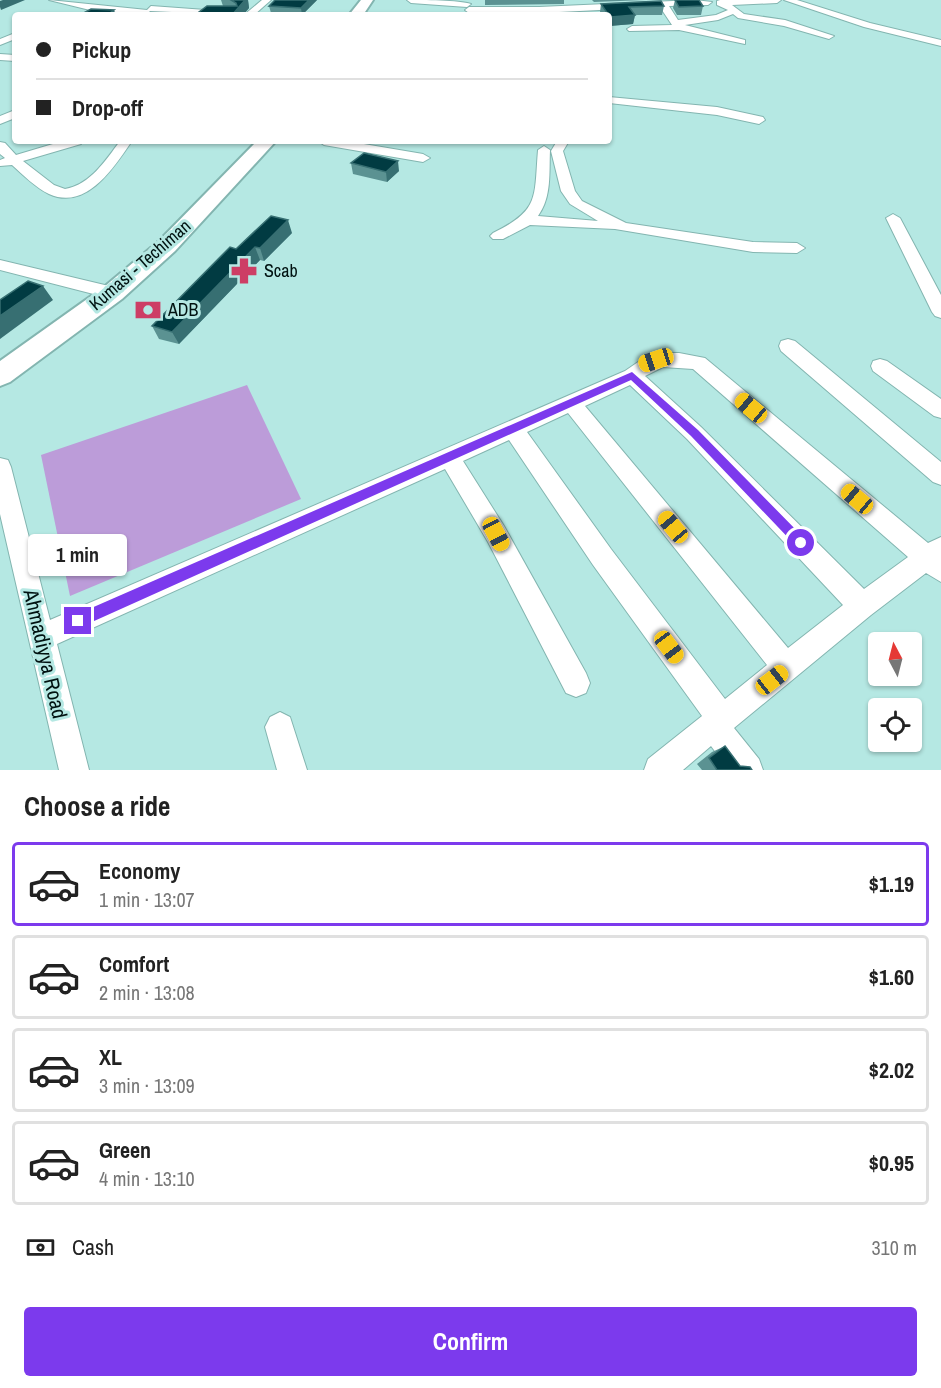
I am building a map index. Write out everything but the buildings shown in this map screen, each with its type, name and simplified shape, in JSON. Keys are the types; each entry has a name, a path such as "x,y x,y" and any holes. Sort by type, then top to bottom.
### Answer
{"highway":[{"name":"Kumasi - Techiman","path":"0,375 113,293 166,246 264,144"}],"street":[{"path":"53,0 82,6 146,12 166,0"},
{"path":"253,12 267,0"},
{"path":"411,0 468,7 539,10 707,1 724,3 777,0"},
{"path":"788,0 836,16 938,43"},
{"path":"195,12 213,1"},
{"path":"724,3 741,16 785,23 829,36"},
{"path":"663,4 679,26 742,42"},
{"path":"69,12 82,6"},
{"path":"632,29 679,26 734,11"},
{"path":"612,100 717,111 759,120"},
{"path":"6,162 67,144"},
{"path":"0,146 6,162 55,192 66,192 87,186 102,173 124,144"},
{"path":"341,144 423,158"},
{"path":"498,236 527,220 535,212 541,197 551,146"},
{"path":"551,146 568,191 577,204 622,227"},
{"path":"893,218 941,312"},
{"path":"527,220 622,227 753,247 797,248"},
{"path":"0,265 113,293"},
{"path":"788,346 941,476"},
{"path":"42,637 632,376 645,364 656,360 698,363 936,559 862,606 659,770"},
{"path":"880,366 941,410"},
{"path":"632,376 694,433 862,606"},
{"path":"571,403 787,668"},
{"path":"513,429 718,723 748,770"},
{"path":"449,457 496,534 576,683"},
{"name":"Ahmadiyya Road","path":"0,467 4,506 42,637 74,770"},
{"path":"280,727 292,770"}],"shaded area":[{"path":"247,385 301,499 70,596 41,455"}],"place":[{"name":"Scab","path":"244,271"},
{"name":"ADB","path":"148,310"}],"route":[{"path":"78,621 632,376 694,433 801,543"}]}
